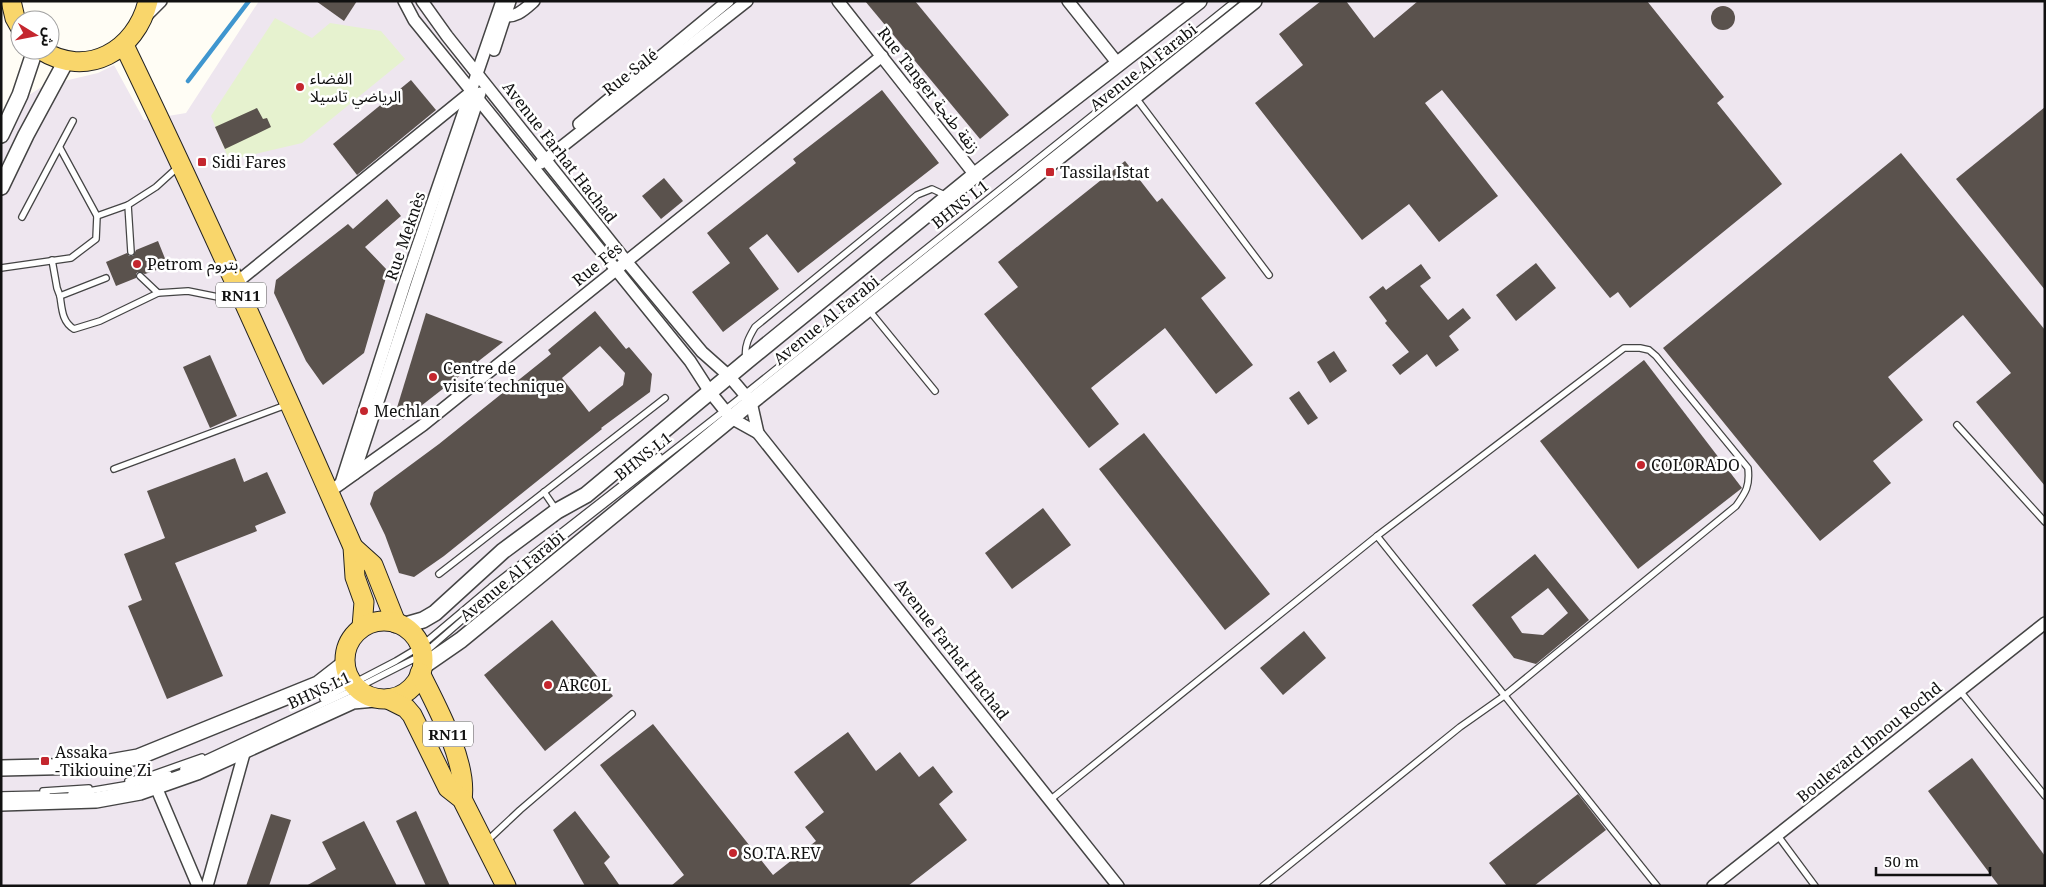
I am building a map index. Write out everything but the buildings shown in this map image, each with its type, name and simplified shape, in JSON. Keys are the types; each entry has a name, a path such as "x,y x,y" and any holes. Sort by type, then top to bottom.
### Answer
{"main road":[{"path":"60,59 86,62 106,56 124,45 142,21 148,1"},
{"name":"RN11","path":"124,45 182,164 245,302 288,404 335,487 353,547 355,577 364,602 362,628"},
{"name":"RN11","path":"353,547 373,565 399,625 412,634 457,758 464,786 462,799"},
{"path":"355,686 348,677 345,663 348,645 353,636 362,628 374,622 386,621 399,625"},
{"path":"382,699 400,696 410,689 421,660"},
{"name":"RN11","path":"355,686 406,708 412,715 448,788 462,799 506,886"}],"street":[{"path":"142,21 161,1"},
{"name":"Avenue Farhat Hachad","path":"404,1 414,20 690,361 710,392 726,411 758,433 1118,886"},
{"name":"Rue Meknès","path":"502,1 502,15"},
{"name":"Rue Meknès","path":"335,487 405,283 475,95 502,15 510,1"},
{"path":"502,15 521,12 534,1"},
{"name":"Rue Salé","path":"544,157 728,1"},
{"name":"Rue Salé","path":"532,166 747,1"},
{"name":"Rue Tanger زنقة طنجة","path":"838,1 976,175"},
{"path":"1068,1 1119,65"},
{"name":"Avenue Al Farabi","path":"399,625 423,620 435,612 503,551 557,511 586,495 976,175 1199,1"},
{"name":"Avenue Al Farabi","path":"421,660 461,640 726,411 868,309 1254,1"},
{"name":"Avenue Farhat Hachad","path":"423,4 626,261 702,352 729,376 745,396 758,433"},
{"name":"Rue Fés","path":"335,487 423,425 882,56"},
{"path":"1,135 20,95 32,60"},
{"path":"1,187 26,135 66,61"},
{"path":"236,284 475,95"},
{"name":"Rue Meknès","path":"354,474 475,95"},
{"name":"Boulevard Ibnou Rochd","path":"1713,886 2045,623"},
{"path":"1,768 87,766 138,757 318,684 345,663"},
{"path":"1,803 96,800 117,797 156,787 197,772 353,701 382,699"},
{"path":"207,886 245,750"},
{"path":"156,787 198,886"}],"lane":[{"name":"BHNS L1","path":"745,396 1234,1"},
{"path":"1135,96 1269,274"},
{"path":"22,217 73,121"},
{"path":"1,268 71,258 96,239 97,216 60,148"},
{"path":"97,216 128,205 156,188 182,164"},
{"path":"747,361 746,347 748,337 755,326 917,195 928,190 937,190 949,197"},
{"path":"128,205 131,252"},
{"path":"52,260 62,311 68,325 74,329 100,321 158,292 188,291 245,302"},
{"path":"140,276 158,292"},
{"path":"60,296 106,278"},
{"path":"868,309 934,391"},
{"path":"1050,800 1377,536 1624,348 1649,350 1656,356 1748,468 1749,481 1746,492 1736,506 1504,696 1460,727 1263,886"},
{"path":"439,574 665,398"},
{"path":"114,469 288,404"},
{"name":"BHNS L1","path":"1,794 63,791 112,785 151,775 201,758 355,686 421,660 491,587 726,411"},
{"path":"1957,424 2045,522"},
{"path":"544,492 557,511"},
{"path":"1377,536 1657,886"},
{"path":"1960,691 2045,796"},
{"path":"484,844 520,810 632,714"},
{"path":"1778,836 1815,886"}],"shaded area":[{"path":"259,1 2045,1 2045,886 1,886 1,123 26,97 43,86 98,73 114,65 144,120 186,113"}],"green space":[{"name":"الفضاء الرياضي تاسيلا","path":"275,18 312,38 330,23 381,31 405,59 302,143 229,160 211,116"}],"waterway":[{"path":"188,81 249,1"}],"place":[{"name":"الفضاء الرياضي تاسيلا","path":"300,87"},
{"name":"Sidi Fares","path":"202,162"},
{"name":"Tassila Istat","path":"1050,172"},
{"name":"Petrom بتروم","path":"137,264"},
{"name":"Centre de visite technique","path":"433,377"},
{"name":"Mechlan","path":"364,411"},
{"name":"COLORADO","path":"1641,465"},
{"name":"ARCOL","path":"548,685"},
{"name":"Assaka -Tikiouine Zi","path":"45,761"},
{"name":"SO.TA.REV","path":"733,853"}]}
